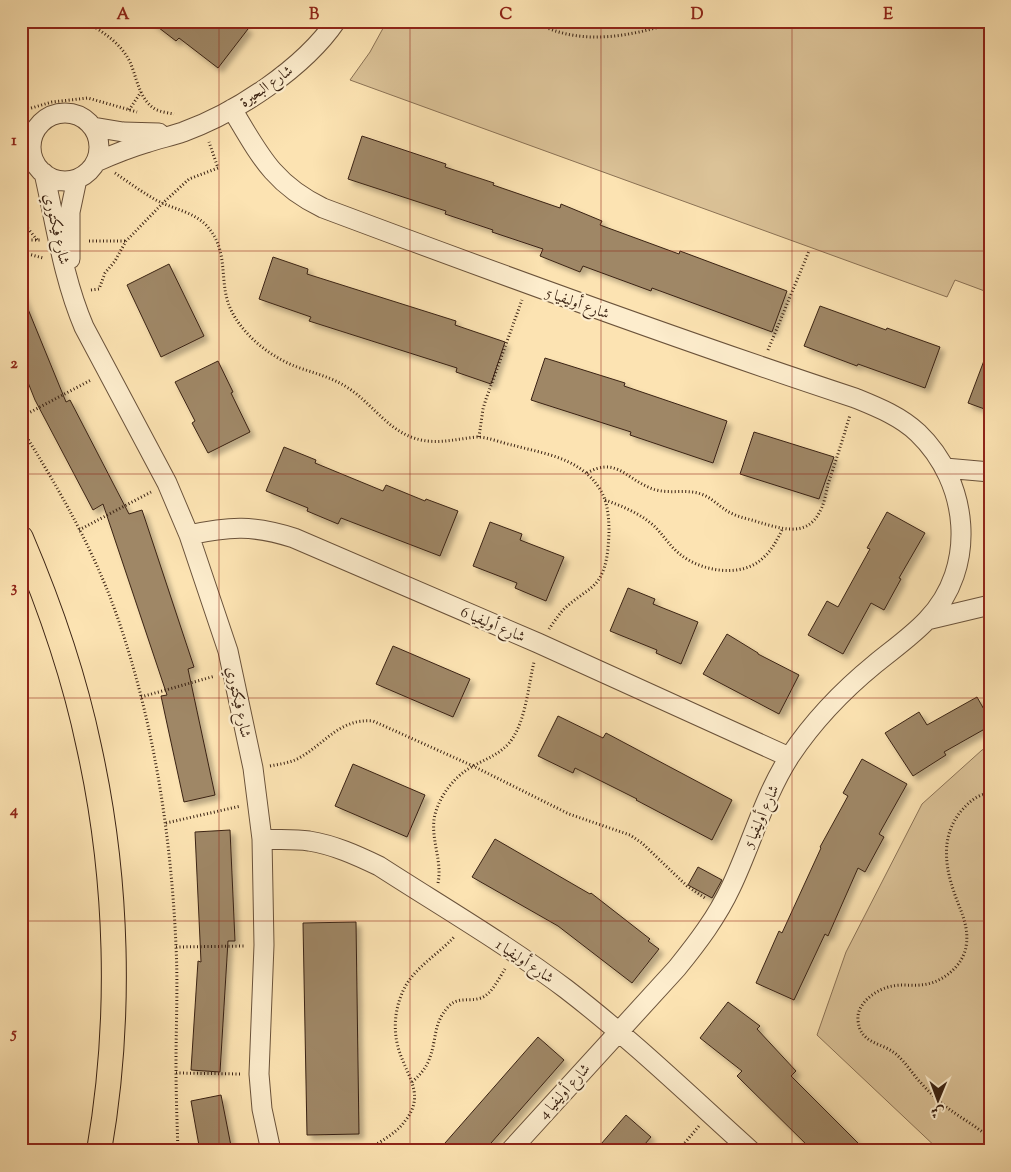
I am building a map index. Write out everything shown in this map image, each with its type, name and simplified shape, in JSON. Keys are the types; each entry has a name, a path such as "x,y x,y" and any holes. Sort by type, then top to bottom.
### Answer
{"main road":[{"path":"21,538 43,590 69,667 89,747 104,829 112,912 114,994 109,1077 99,1151"}],"street":[{"name":"شارع البحيرة","path":"96,162 148,142 183,132 232,109 278,79 304,58 332,23"},
{"name":"شارع أوليفيا 5","path":"232,109 266,166 278,179 307,201 527,285 855,398 898,418 916,432 932,448 945,468 956,493 961,520 961,547 955,574 943,598 927,620 850,685 807,732 789,757 754,828 741,865 720,908 700,939 677,968 619,1031"},
{"path":"73,114 84,119 93,128 98,138 99,150 96,162 85,175 77,179 65,181 54,179 36,165 27,152 32,139 30,125 49,117 73,114"},
{"name":"شارع البحيرة","path":"93,128 153,134 183,132"},
{"name":"شارع فيكتوري","path":"44,173 70,289 84,327 167,484 189,535 228,651 253,768 262,839 264,945 259,1074 262,1109 271,1151"},
{"name":"شارع فيكتوري","path":"70,289 70,212 77,179"},
{"path":"945,468 990,472"},
{"name":"شارع أوليفيا 6","path":"189,535 220,528 238,527 276,532 294,538 538,643 789,757"},
{"name":"شارع أوليفيا 5","path":"927,620 990,605"},
{"name":"شارع أوليفيا 1","path":"262,839 308,841 345,851 379,866 431,899 565,988 619,1031 751,1151"},
{"name":"شارع أوليفيا 4","path":"510,1151 619,1031"}],"path":[{"path":"84,21 112,39 122,50 130,61 141,92 148,103 156,110 178,115 154,115"},
{"path":"533,21 545,28 565,35 600,38 658,27 738,21"},
{"path":"129,110 141,92"},
{"path":"21,111 52,102 88,98 138,112"},
{"path":"70,289 99,289 105,273 115,261 126,241 189,179 218,168 202,124"},
{"path":"96,162 151,198 198,218 216,237 223,260 226,299 231,311 239,324 257,343 271,354 296,367 330,378 346,386 360,396 397,430 412,437 442,442 479,437 564,459 587,473 602,492 609,520 608,550 601,576 593,586 563,610 538,643 522,715 511,741 503,750 473,766 448,787 436,811 433,823 439,861 439,881 431,899"},
{"path":"21,220 38,240 46,259 21,252"},
{"path":"761,367 809,251"},
{"path":"479,437 484,404 527,285"},
{"path":"21,417 107,371"},
{"path":"587,473 604,466 612,467 647,487 670,493 692,492 701,494 733,514 782,529 791,530 808,526 820,513 855,398"},
{"path":"21,428 79,530 117,615 141,697 151,740 166,823 176,947 178,1151"},
{"path":"79,530 167,484"},
{"path":"605,500 640,515 653,525 671,546 689,561 700,566 719,570 732,570 754,565 771,550 782,529"},
{"path":"141,697 232,670"},
{"path":"253,768 293,761 346,724 364,720 374,721 473,766 569,814 630,835 642,843 687,886 720,908"},
{"path":"990,792 984,793 970,802 958,816 949,832 946,849 948,870 967,928 966,948 957,966 941,979 922,985 892,986 876,993 863,1003 858,1018 862,1034 875,1045 893,1052 906,1063 921,1084 940,1102 990,1138"},
{"path":"166,823 258,802"},
{"path":"366,1151 396,1130 406,1120 411,1112 415,1098 412,1082 401,1057 396,1035 395,1022 398,1005 404,990 416,973 467,922"},
{"path":"176,947 264,945"},
{"path":"412,1082 426,1066 431,1056 437,1024 448,1007 462,999 480,998 486,995 515,953"},
{"path":"176,1073 259,1074"},
{"path":"678,1151 710,1113"}],"shaded area":[{"path":"387,21 990,21 990,293 955,280 947,297 350,80 370,52"},
{"path":"990,746 990,1151 940,1151 817,1035 846,952 922,804 982,750"}],"building":[{"path":"150,21 237,21 248,29 218,68 179,38 176,41"},
{"path":"362,136 446,164 445,167 560,208 561,204 602,221 600,225 679,254 680,251 787,291 772,332 652,288 651,291 583,266 580,272 540,256 543,249 445,214 446,211 348,179"},
{"path":"273,257 308,269 307,274 456,321 455,325 505,342 491,384 456,372 457,368 309,321 311,317 259,299"},
{"path":"169,264 204,336 161,357 127,285"},
{"path":"21,292 66,402 70,400 129,514 142,510 194,667 188,669 215,795 184,802 161,696 167,695 103,504 93,510 35,400 21,365"},
{"path":"820,306 940,347 925,388 858,364 857,366 804,346"},
{"path":"988,350 990,350 990,411 968,403"},
{"path":"545,358 625,383 624,386 727,421 713,463 630,435 631,432 531,400"},
{"path":"218,361 250,432 208,453 192,423 195,421 175,382"},
{"path":"754,432 834,457 819,499 740,474"},
{"path":"284,447 316,460 315,463 383,491 386,485 425,501 426,499 458,511 440,556 341,518 338,524 307,511 308,508 266,491"},
{"path":"887,512 925,533 899,578 901,579 884,610 871,603 843,654 808,635 827,601 838,607 870,549 867,548"},
{"path":"490,522 522,534 520,540 564,557 546,601 515,588 517,583 473,566"},
{"path":"628,588 655,599 653,604 698,622 681,664 656,653 657,650 610,631"},
{"path":"727,634 758,654 799,675 779,714 703,674"},
{"path":"393,646 470,679 453,717 376,684"},
{"path":"977,697 990,720 990,726 944,752 946,755 913,776 885,733 919,712 927,725"},
{"path":"558,716 603,738 606,733 732,800 712,840 575,768 573,773 538,756"},
{"path":"862,759 907,784 879,834 884,837 865,872 858,868 828,936 825,934 794,1000 756,983 779,931 782,933 820,847 848,796 843,793"},
{"path":"353,764 425,795 407,837 335,806"},
{"path":"230,830 235,941 228,941 220,1072 191,1070 198,961 201,962 195,832"},
{"path":"495,839 591,893 650,939 648,941 659,949 632,983 558,926 472,877"},
{"path":"698,867 722,880 712,898 688,885"},
{"path":"356,922 359,1134 307,1135 303,923"},
{"path":"728,1002 760,1026 757,1029 796,1071 791,1076 866,1151 813,1151 737,1076 742,1071 700,1038"},
{"path":"538,1037 564,1060 484,1151 438,1151"},
{"path":"221,1095 232,1151 200,1151 191,1101"},
{"path":"626,1115 651,1137 639,1151 595,1151"}]}
